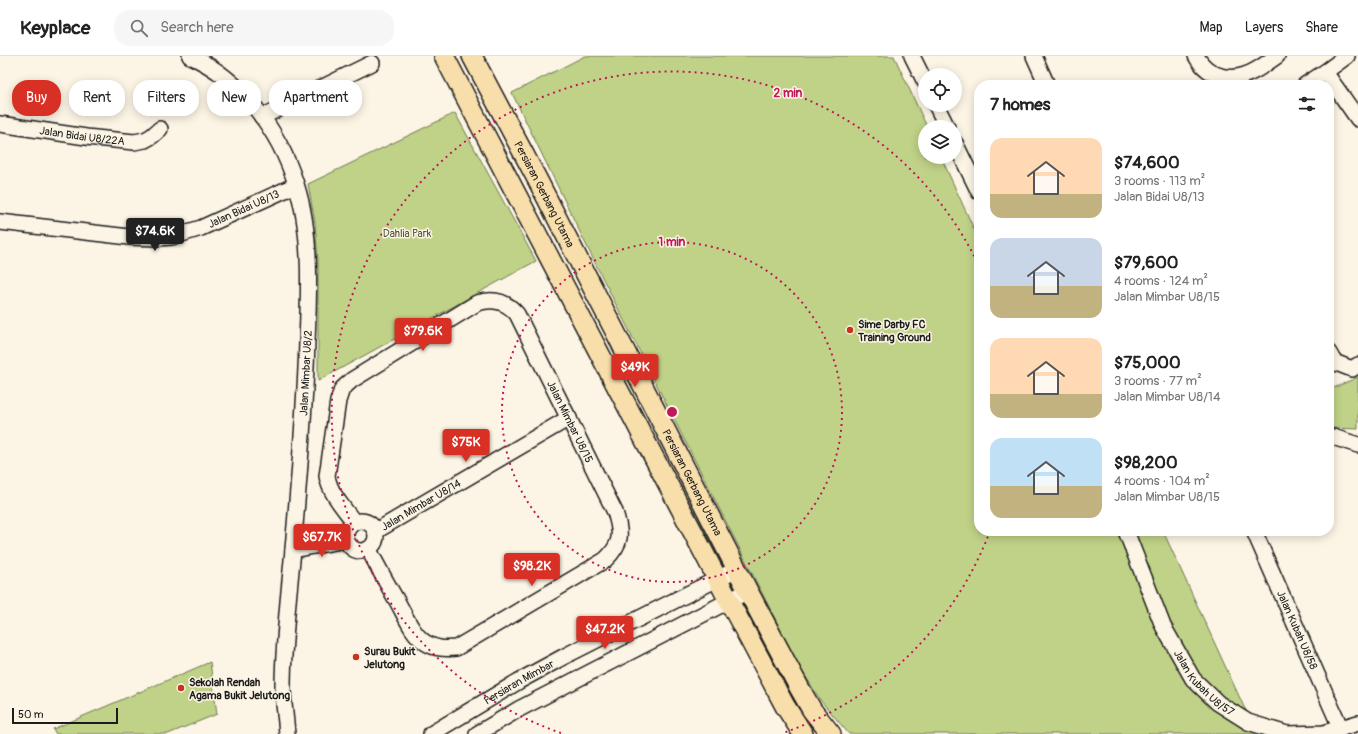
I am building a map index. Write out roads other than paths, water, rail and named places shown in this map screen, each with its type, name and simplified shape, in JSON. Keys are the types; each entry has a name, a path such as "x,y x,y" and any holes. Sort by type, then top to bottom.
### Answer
{"main road":[{"name":"Persiaran Gerbang Utama","path":"444,56 784,706 803,734"},
{"name":"Persiaran Gerbang Utama","path":"472,56 552,208 748,591 812,710 831,734"}],"street":[{"name":"Jalan Mimbar U8/2","path":"190,56 227,78 262,116 289,164 296,185 304,223 308,307 305,401 285,631 283,689 287,734"},
{"path":"912,56 918,68"},
{"path":"1034,56 1045,80"},
{"path":"1196,56 1206,69 1217,76 1230,78 1256,71 1277,56"},
{"path":"1313,80 1348,56"},
{"path":"262,116 372,63"},
{"path":"1325,72 1331,80"},
{"path":"1334,85 1358,119"},
{"name":"Jalan Bidai U8/22A","path":"0,124 86,137 134,142 145,140 160,129"},
{"path":"962,157 974,182"},
{"name":"Jalan Bidai U8/13","path":"0,222 129,237 172,237 201,228 296,185"},
{"name":"Jalan Mimbar U8/15","path":"354,522 331,490 327,476 339,395 347,384 477,303 484,301 500,301 513,309 517,314 615,512 620,533 618,545 605,560 456,648 446,649 432,646 418,636 369,550"},
{"path":"1334,362 1352,369 1358,365"},
{"name":"Jalan Mimbar U8/14","path":"376,531 569,418"},
{"path":"1334,437 1358,445"},
{"path":"364,521 373,526 376,531 375,544 369,550 359,552 354,550 350,547 346,540 346,532 354,522 364,521"},
{"name":"Jalan Kubah U8/57","path":"1128,536 1163,626 1193,678 1218,703 1248,722 1287,734 1324,733 1358,723"},
{"name":"Jalan Kubah U8/58","path":"1256,536 1340,729"},
{"path":"293,550 346,540"},
{"name":"Persiaran Mimbar","path":"431,734 532,674 737,569"},
{"path":"477,734 519,709 748,591"}],"place":[{"name":"Sime Darby FC Training Ground","path":"850,330"},
{"name":"Surau Bukit Jelutong","path":"356,657"},
{"name":"Sekolah Rendah Agama Bukit Jelutong","path":"181,688"}],"park label":[{"name":"Dahlia Park","path":"407,233"}]}
